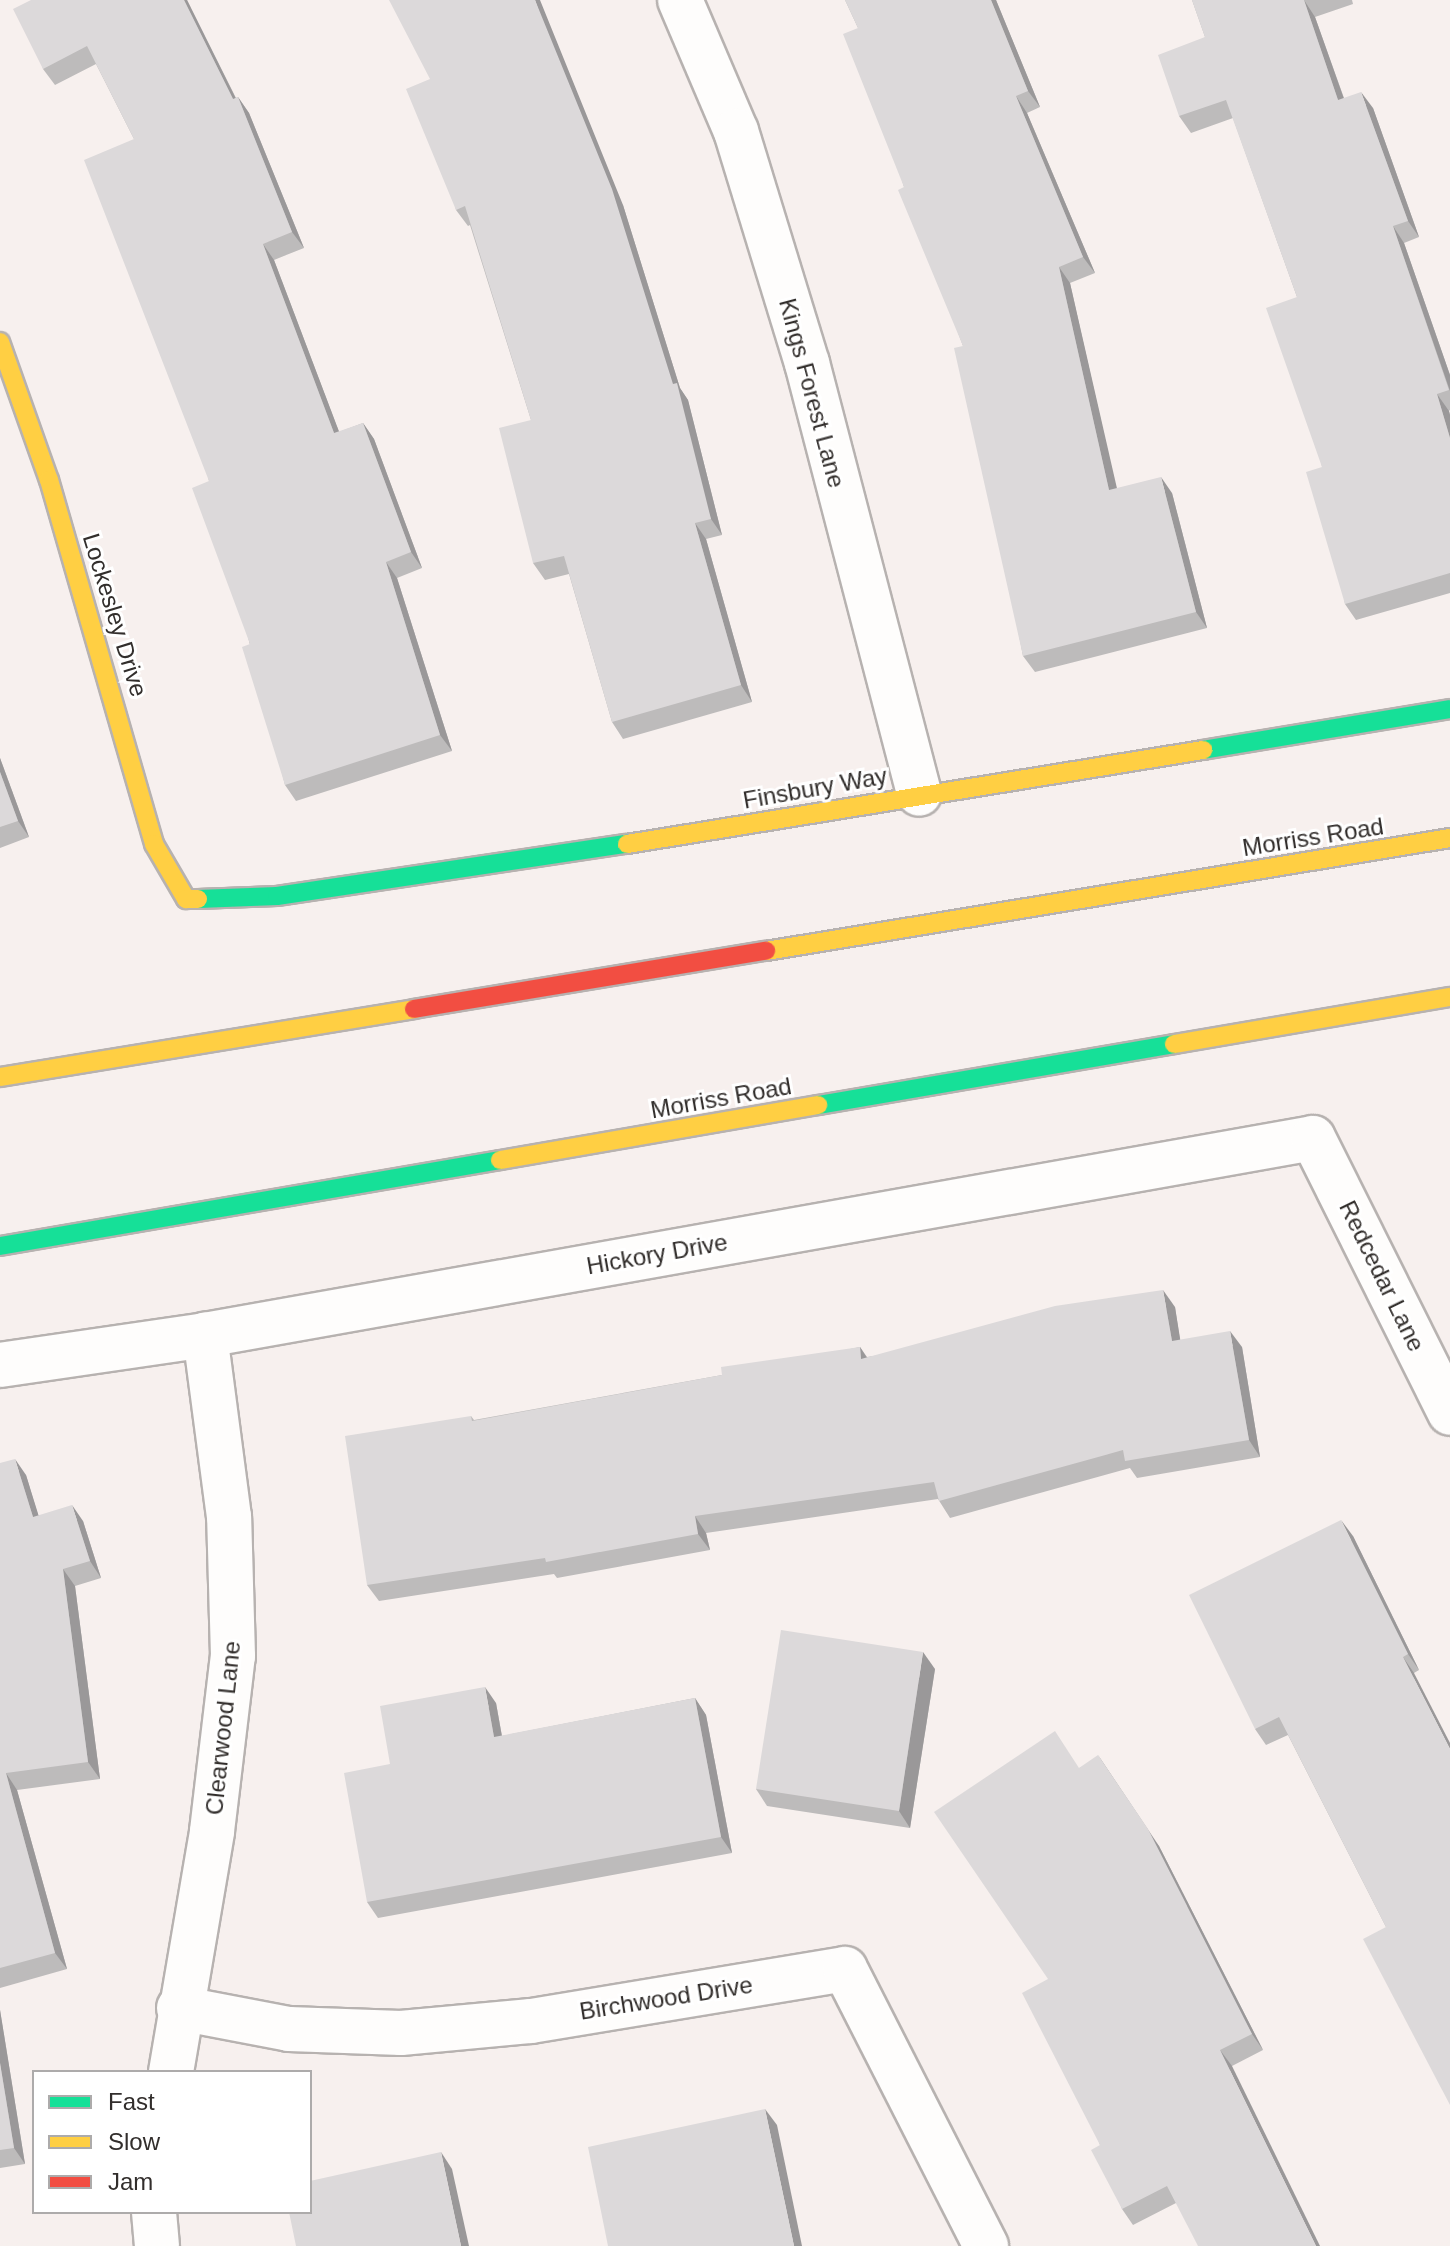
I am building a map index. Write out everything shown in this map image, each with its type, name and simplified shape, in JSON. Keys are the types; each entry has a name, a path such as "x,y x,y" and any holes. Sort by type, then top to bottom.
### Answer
{"main road":[{"name":"Lockesley Drive","path":"0,342 49,480 154,844 186,899"},
{"name":"Finsbury Way","path":"186,899 277,896 435,876 1450,709"},
{"name":"Morriss Road","path":"0,1077 1450,838"},
{"name":"Morriss Road","path":"0,1246 1450,997"}],"street":[{"name":"Kings Forest Lane","path":"680,0 736,131 807,363 919,794"},
{"name":"Hickory Drive","path":"0,1365 205,1335 1313,1138"},
{"name":"Redcedar Lane","path":"1313,1138 1450,1413"},
{"name":"Clearwood Lane","path":"171,2070 179,2008 212,1831 233,1656 229,1517 205,1335"},
{"name":"Birchwood Drive","path":"179,2008 289,2029 401,2033 531,2021 845,1969 986,2246"},
{"path":"154,2214 157,2246"}],"building":[{"path":"31,0 184,0 233,99 238,97 292,232 263,244 334,433 363,423 411,552 386,562 440,735 285,785 242,647 250,644 192,488 209,481 84,160 134,139 87,46 43,69 13,9"},
{"path":"389,0 535,0 612,189 673,384 677,383 711,519 695,523 741,685 612,722 564,556 533,563 499,428 531,420 465,206 456,210 406,89 430,79"},
{"path":"845,0 991,0 1028,91 1016,96 1083,257 1059,267 1109,490 1161,477 1196,612 1023,656 954,348 963,346 898,190 904,187 843,34 858,28"},
{"path":"1192,0 1304,0 1338,100 1361,92 1408,221 1393,226 1449,390 1437,394 1450,438 1450,573 1345,604 1306,472 1322,467 1266,308 1297,297 1226,100 1179,116 1158,55 1205,37"},
{"path":"0,772 18,821 0,827"},
{"path":"1163,1290 1172,1341 1230,1331 1249,1440 1125,1461 1123,1450 939,1501 934,1482 695,1516 698,1534 546,1562 545,1558 367,1585 345,1436 471,1416 472,1421 722,1375 721,1367 860,1347 861,1359 1055,1306"},
{"path":"15,1459 33,1517 72,1505 90,1561 63,1569 88,1762 6,1773 55,1953 0,1968 0,1463"},
{"path":"1341,1520 1408,1654 1403,1657 1450,1749 1450,2105 1363,1939 1386,1927 1279,1717 1255,1729 1189,1595"},
{"path":"781,1630 923,1652 899,1811 756,1789"},
{"path":"485,1687 494,1737 695,1698 721,1837 367,1902 344,1773 390,1764 380,1706"},
{"path":"1055,1731 1079,1768 1098,1755 1148,1829 1252,2034 1220,2050 1316,2246 1198,2246 1167,2186 1122,2209 1091,2150 1100,2145 1022,1993 1048,1979 934,1812"},
{"path":"0,2063 14,2148 0,2150"},
{"path":"765,2109 794,2246 608,2246 588,2147"},
{"path":"441,2152 461,2246 296,2246 289,2214 312,2214 312,2181"}],"traffic: fast":[{"path":"1203,750 1450,709"},
{"path":"198,899 277,896 627,844"},
{"path":"818,1105 1174,1044"},
{"path":"0,1246 500,1160"}],"traffic: slow":[{"path":"0,342 49,480 154,844 186,899 198,899"},
{"path":"627,844 1203,750"},
{"path":"766,951 1450,838"},
{"path":"1174,1044 1450,997"},
{"path":"0,1077 414,1009"},
{"path":"500,1160 818,1105"}],"traffic: jam":[{"path":"414,1009 766,951"}]}
